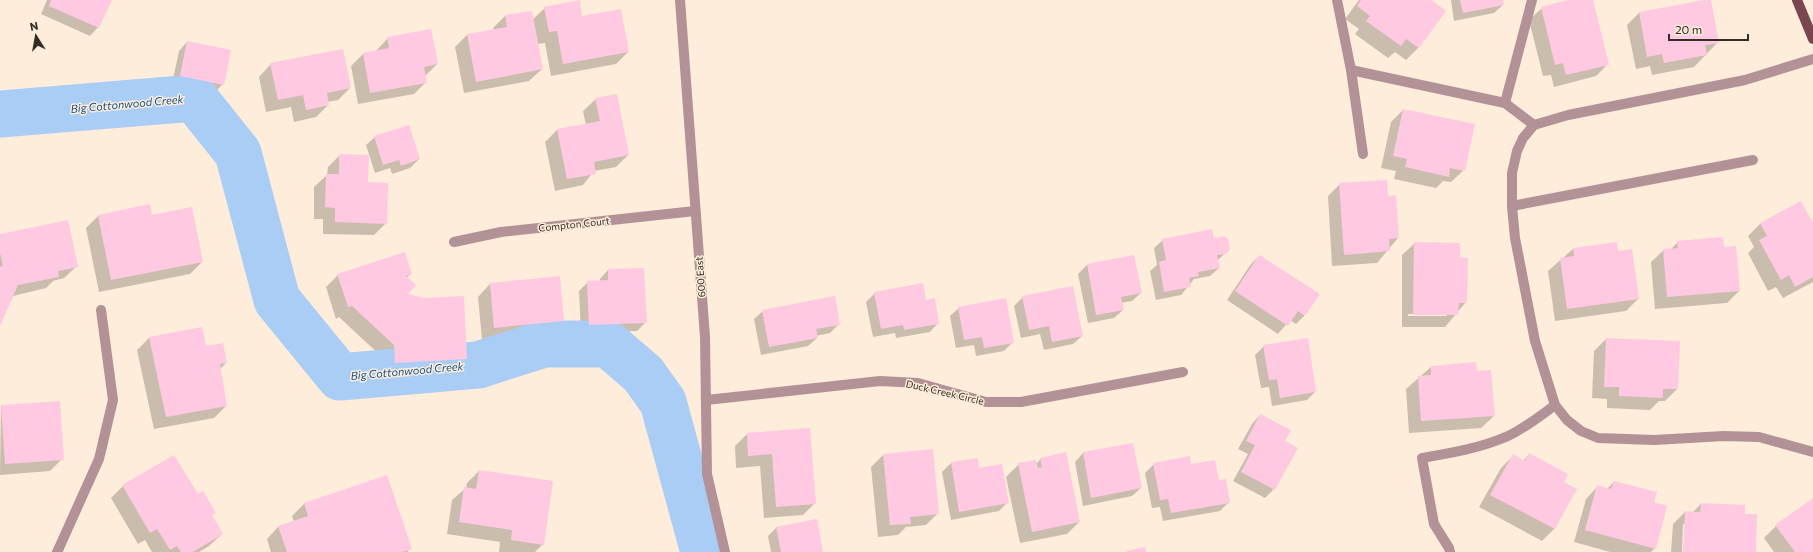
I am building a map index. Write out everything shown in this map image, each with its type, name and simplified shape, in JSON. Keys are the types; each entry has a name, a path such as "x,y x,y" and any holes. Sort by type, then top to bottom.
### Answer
{"main road":[{"path":"1797,0 1813,39"}],"street":[{"name":"600 East","path":"680,0 705,337 707,474 725,552"},
{"path":"1337,0 1351,70 1363,154"},
{"path":"1505,103 1532,0"},
{"path":"1813,59 1745,80 1568,114 1534,125 1523,138 1517,151 1512,173 1512,206 1515,238 1535,341 1555,405 1572,424 1582,431 1598,438 1654,440 1724,436 1759,437 1813,452"},
{"path":"1351,70 1505,103 1534,125"},
{"path":"1512,206 1754,160"},
{"name":"Compton Court","path":"454,242 501,232 695,211"},
{"path":"58,550 99,459 113,400 101,310"},
{"name":"Duck Creek Circle","path":"706,400 880,381 899,381 918,383 986,402 1022,402 1183,372"},
{"path":"1450,552 1434,524 1422,458 1458,452 1508,436 1555,405"}],"building":[{"path":"51,0 112,0 99,28 49,6"},
{"path":"580,0 582,16 621,9 629,52 563,64 557,31 549,32 544,7"},
{"path":"1361,0 1431,0 1446,11 1419,48 1406,39 1401,46 1366,21 1370,16 1357,6"},
{"path":"1460,0 1503,0 1504,5 1463,13"},
{"path":"1568,0 1593,0 1609,65 1566,75 1563,63 1555,65 1541,7"},
{"path":"1711,0 1719,43 1705,45 1707,55 1664,63 1662,54 1647,57 1639,12"},
{"path":"532,11 543,69 476,82 467,34 507,27 505,15"},
{"path":"431,29 438,64 424,67 427,83 370,93 363,53 389,48 387,37"},
{"path":"187,41 231,50 224,85 180,76"},
{"path":"343,49 351,88 327,93 329,105 306,110 303,95 278,100 270,63"},
{"path":"617,94 629,155 594,162 596,174 567,179 557,129 600,121 595,98"},
{"path":"1403,109 1475,124 1465,171 1450,168 1449,177 1405,167 1407,159 1393,156"},
{"path":"409,125 420,159 401,166 399,160 383,165 374,136"},
{"path":"339,154 369,155 368,182 388,183 387,224 335,222 335,208 325,207 326,174 339,174"},
{"path":"1387,180 1388,196 1396,195 1399,238 1389,239 1390,251 1344,255 1339,183"},
{"path":"1801,201 1813,223 1813,277 1795,287 1789,275 1781,280 1759,240 1767,236 1760,223"},
{"path":"150,204 152,215 192,207 203,262 111,280 98,215"},
{"path":"68,220 78,267 58,271 59,277 18,285 0,326 0,267 3,266 0,253 0,234"},
{"path":"1212,229 1214,238 1224,236 1228,239 1230,249 1226,254 1217,255 1220,268 1198,272 1199,276 1189,278 1191,287 1164,292 1159,262 1166,260 1162,239"},
{"path":"1723,237 1724,247 1736,246 1740,291 1667,297 1663,249 1678,248 1677,241"},
{"path":"1414,242 1460,243 1460,257 1468,258 1467,303 1459,303 1458,315 1413,315"},
{"path":"1617,242 1618,251 1632,249 1639,299 1567,309 1560,258 1574,256 1573,248"},
{"path":"405,252 412,274 406,276 416,285 408,294 424,298 464,296 467,359 395,363 394,345 352,306 348,307 337,274"},
{"path":"1134,255 1142,293 1121,297 1124,310 1096,315 1087,264"},
{"path":"1259,255 1320,294 1305,316 1298,311 1288,326 1235,291"},
{"path":"644,268 647,323 589,325 587,281 608,280 608,269"},
{"path":"560,276 564,321 494,328 490,283"},
{"path":"923,283 926,300 935,298 939,324 904,330 903,325 881,329 874,292"},
{"path":"1073,286 1083,336 1052,342 1049,326 1029,330 1022,296"},
{"path":"835,296 840,325 816,329 818,338 769,347 762,310"},
{"path":"1006,298 1014,343 984,348 982,337 964,340 958,307"},
{"path":"202,327 206,346 223,343 227,363 220,364 227,406 166,417 149,337"},
{"path":"1308,338 1316,392 1280,398 1277,379 1269,380 1263,345"},
{"path":"1606,338 1680,341 1678,389 1663,389 1663,398 1619,396 1619,387 1604,387"},
{"path":"1476,362 1477,371 1491,370 1495,416 1421,421 1418,376 1431,375 1431,366"},
{"path":"60,401 64,460 5,464 1,405"},
{"path":"1260,414 1291,430 1285,441 1298,448 1275,490 1241,472 1255,445 1246,441"},
{"path":"810,428 816,504 776,507 772,454 748,456 747,433"},
{"path":"1133,443 1142,488 1091,498 1083,452"},
{"path":"933,449 939,514 910,517 911,524 890,525 883,454"},
{"path":"1066,452 1080,522 1032,532 1018,463 1036,460 1038,468 1042,467 1040,458"},
{"path":"1529,453 1568,474 1564,482 1577,489 1555,529 1490,495 1513,454 1525,461"},
{"path":"174,455 198,494 203,491 216,513 212,515 223,534 193,552 181,552 177,546 170,550 157,529 150,533 122,485"},
{"path":"1190,456 1191,464 1215,460 1219,480 1226,479 1230,503 1171,513 1168,499 1160,500 1153,463"},
{"path":"978,458 979,468 1002,464 1009,503 959,512 951,462"},
{"path":"479,470 553,481 544,545 511,540 512,530 459,522 464,487 476,489"},
{"path":"387,475 412,549 402,552 287,552 278,526 308,516 304,503"},
{"path":"1614,481 1657,492 1654,502 1667,506 1656,549 1585,530 1597,485 1611,489"},
{"path":"1813,498 1813,552 1795,552 1775,525"},
{"path":"1701,503 1745,505 1745,514 1757,514 1756,552 1683,552 1685,511 1700,512"},
{"path":"817,519 823,552 781,552 776,527"},
{"path":"1145,547 1146,552 1126,551"}],"waterway":[{"name":"Big Cottonwood Creek","path":"0,114 194,98 238,153 277,300 340,377 478,365 544,344 608,344 643,374 663,402 704,552"}]}
